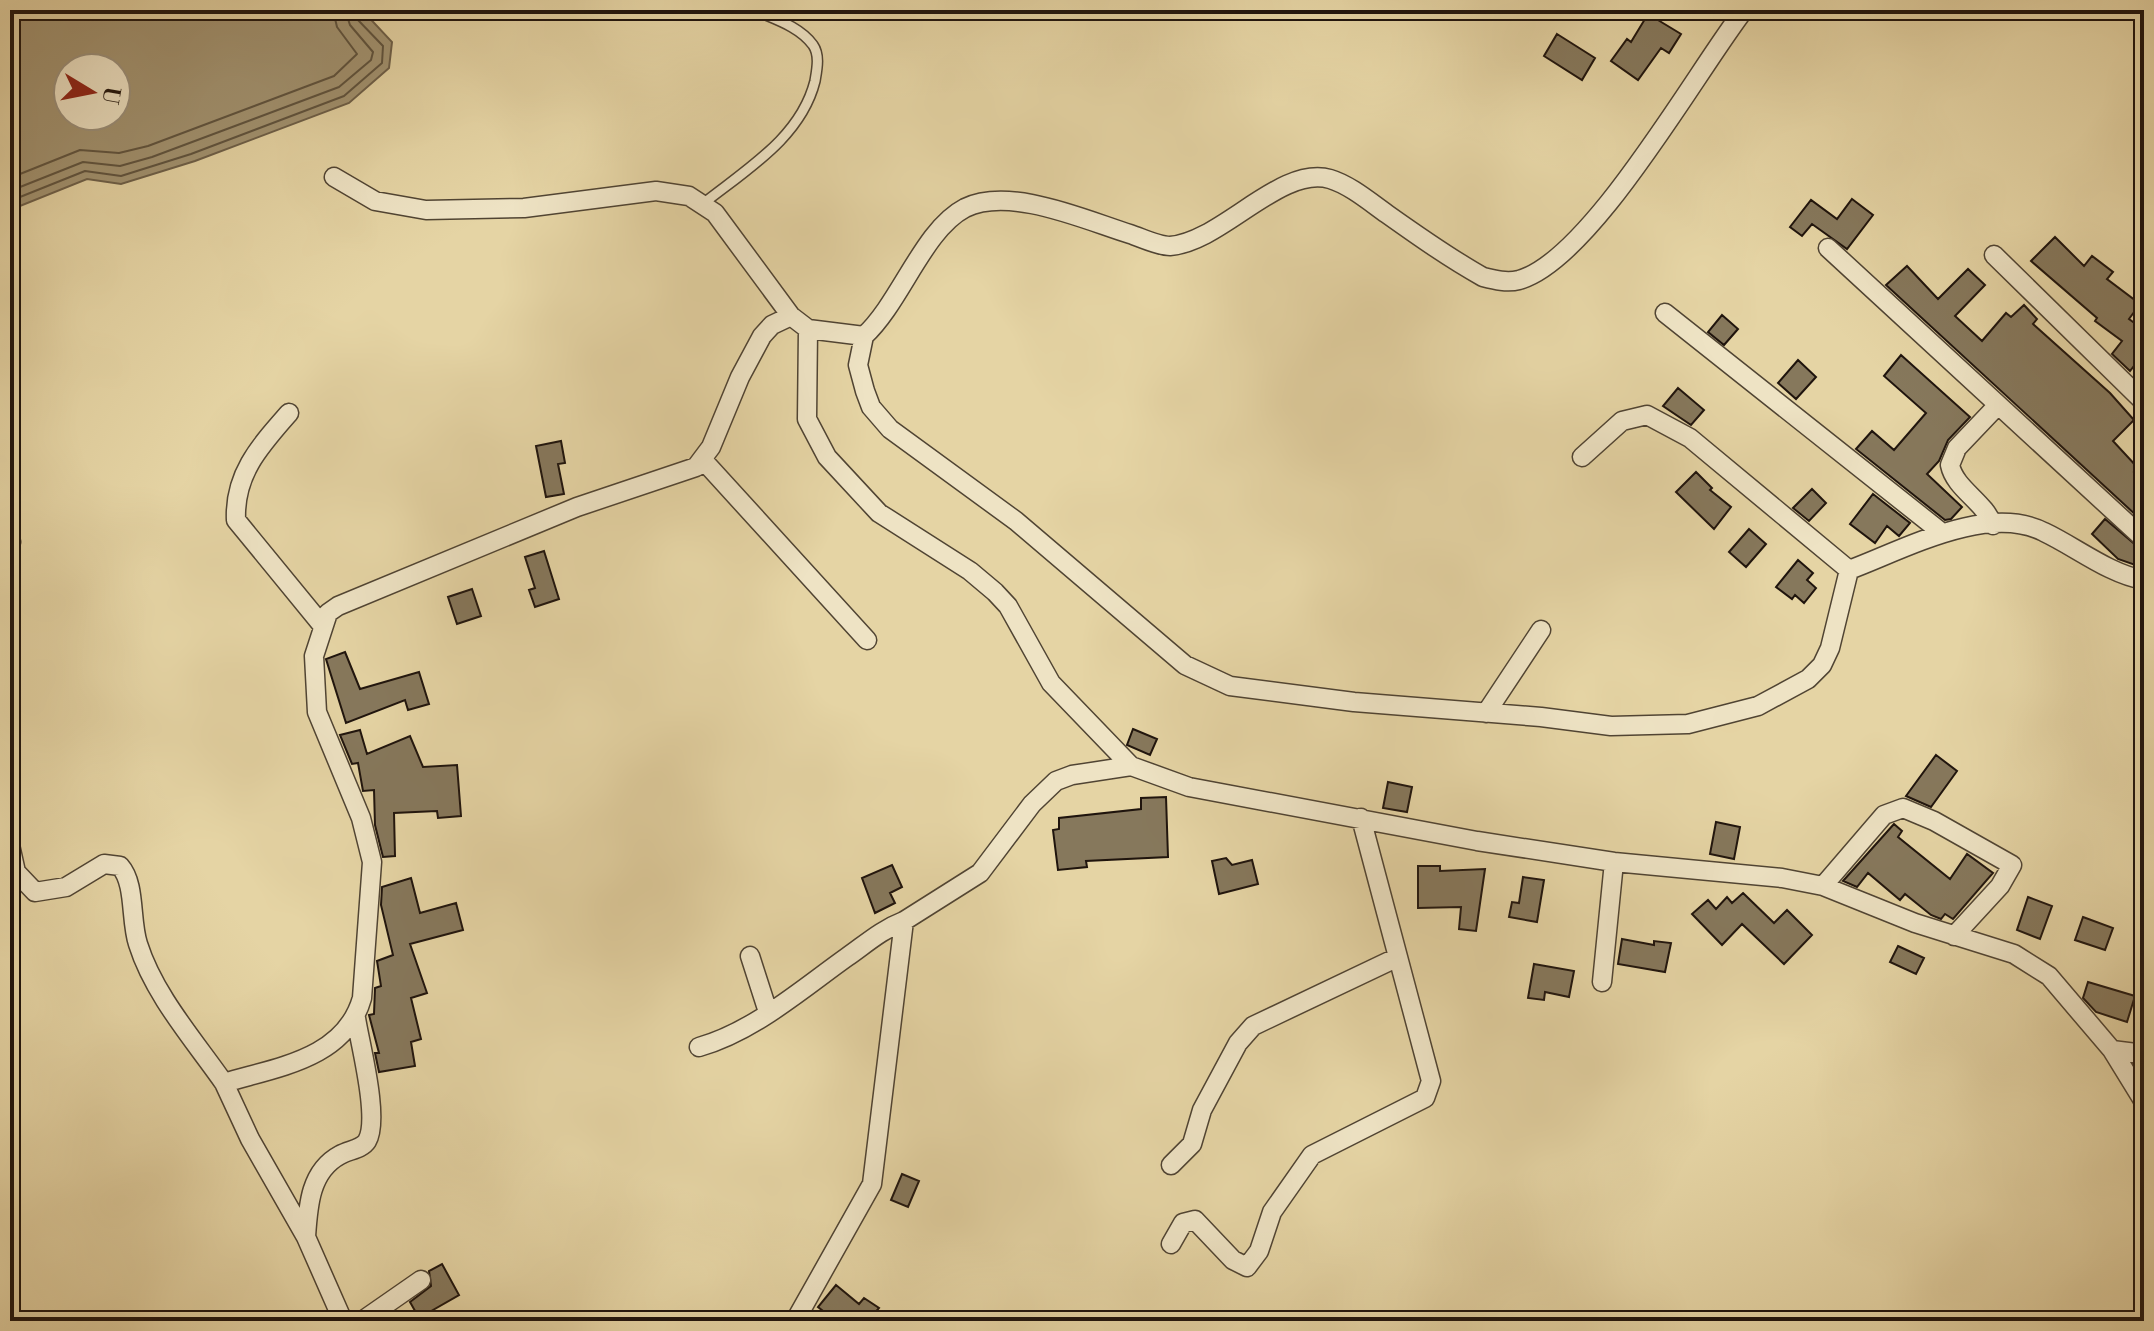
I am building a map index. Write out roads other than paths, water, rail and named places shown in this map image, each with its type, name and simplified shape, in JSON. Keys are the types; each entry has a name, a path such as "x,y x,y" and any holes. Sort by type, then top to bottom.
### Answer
{"street":[{"path":"1744,10 1619,190 1579,236 1521,280 1502,282 1483,277 1360,195 1328,178 1278,189 1194,242 1166,246 1056,211 1015,201 984,201 962,209 933,239 887,312 864,336 858,365 871,407 890,429 1016,521 1185,665 1230,686 1354,702 1611,726 1688,724 1758,706 1794,689 1822,665 1834,638 1849,570"},
{"path":"334,177 375,201 426,210 524,208 656,191 689,196 704,203 791,316 808,329 864,336"},
{"path":"1828,248 2144,539"},
{"path":"1994,255 2144,402"},
{"path":"1665,313 1941,532"},
{"path":"306,1237 309,1198 317,1180 330,1162 363,1145 370,1134 371,1117 356,1018 366,971 372,862 361,818 317,712 314,672 322,625 338,606 577,507 684,473 703,460 762,336 772,325 791,316"},
{"path":"808,329 807,419 827,457 879,513 970,571 995,592 1008,606 1051,683 1131,766 1189,787 1614,862 1782,878 1823,886 1954,936 2014,954 2049,976 2112,1050 2144,1102"},
{"path":"1993,525 1988,512 1959,481 1950,465 1957,448 1997,406"},
{"path":"289,413 248,461 235,500 236,520 322,625"},
{"path":"1582,457 1622,421 1647,415 1690,438 1849,570"},
{"path":"703,460 867,640"},
{"path":"1849,570 1941,532 2016,524 2041,530 2122,573 2144,580"},
{"path":"1486,713 1541,630"},
{"path":"699,1047 730,1036 859,949 874,934 904,921 980,873 1032,804 1056,781 1072,775 1131,766"},
{"path":"1823,886 1884,815 1903,808 1934,821 2012,865 2000,886 1954,936"},
{"path":"1171,1244 1183,1223 1195,1220 1233,1260 1247,1267 1259,1251 1272,1212 1312,1155 1425,1098 1431,1081 1361,818"},
{"path":"10,845 16,872 35,892 66,887 104,864 120,866 126,873 131,915 145,961 224,1083 250,1139 306,1237 343,1321"},
{"path":"1602,982 1614,862"},
{"path":"795,1321 872,1184 904,921"},
{"path":"750,956 768,1012"},
{"path":"1171,1165 1192,1144 1202,1110 1238,1043 1253,1026 1396,958"},
{"path":"224,1083 312,1056 340,1037 356,1018"},
{"path":"2112,1050 2144,1054"},
{"path":"362,1321 421,1280"}],"lane":[{"path":"704,203 793,128 813,88 818,65 815,48 802,33 754,10"}],"water":[{"path":"10,10 362,10 392,42 389,68 349,103 195,161 121,184 87,179 10,210"}]}
